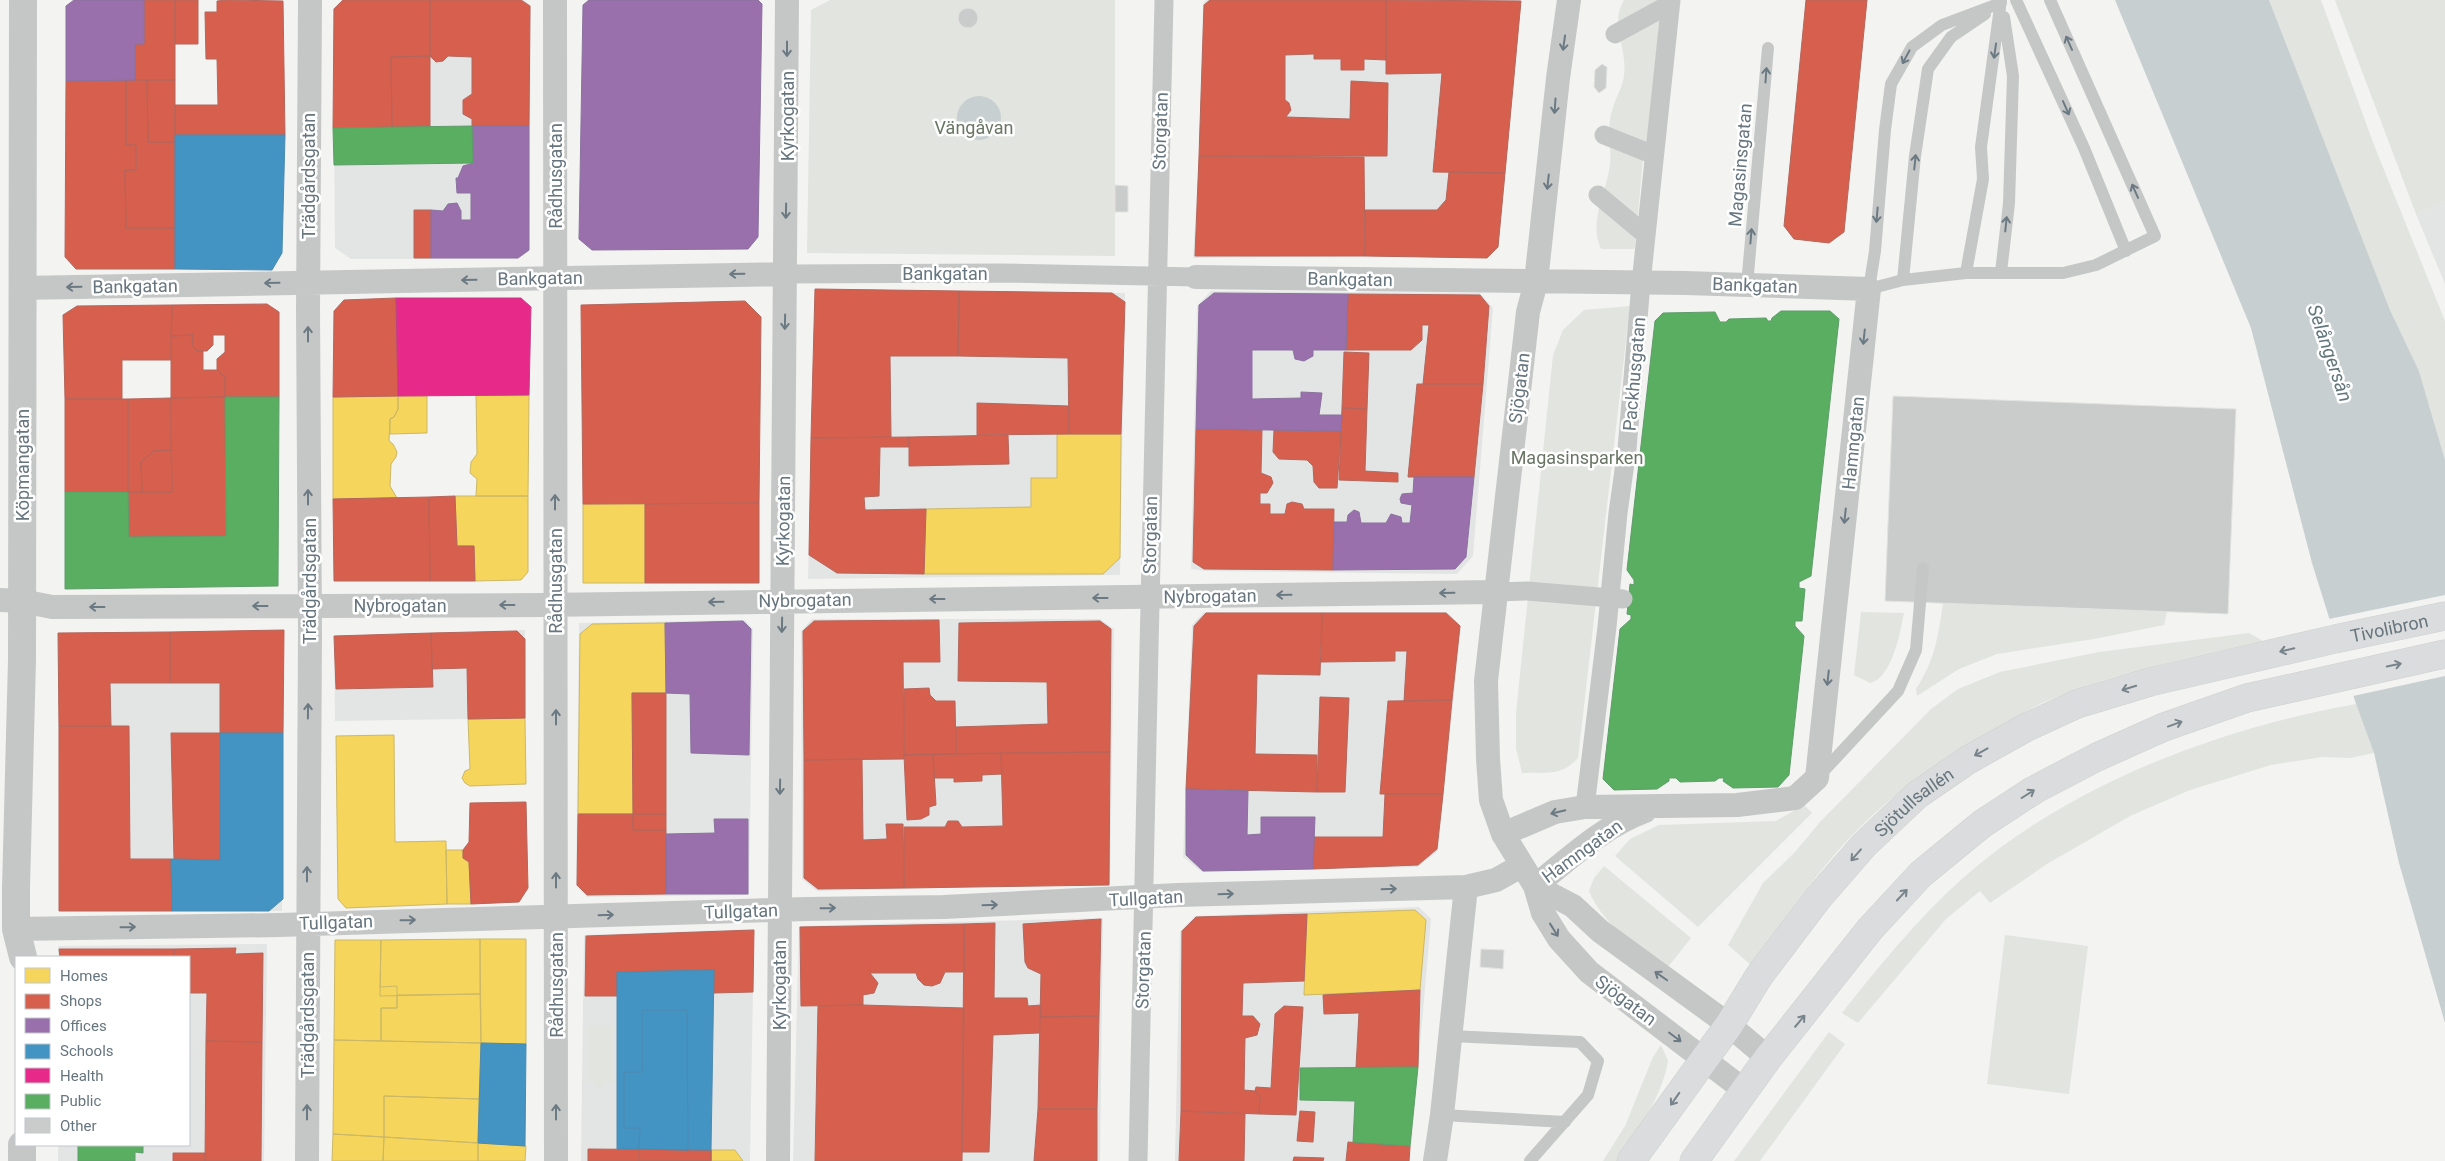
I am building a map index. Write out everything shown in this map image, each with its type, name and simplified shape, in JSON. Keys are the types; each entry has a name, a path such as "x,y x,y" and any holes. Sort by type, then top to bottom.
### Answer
{"main road":[{"name":"Tivolibron","path":"2335,639 2445,616"},
{"name":"Sjötullsallén","path":"1631,1161 1729,1025 1759,976 1818,898 1864,845 1917,795 1968,760 2027,727 2077,704 2150,682 2335,639"},
{"name":"Tivolibron","path":"1768,1058 1870,929 1921,874 1982,824 2034,790 2097,757 2164,727 2247,698 2445,654"},
{"path":"1694,1161 1768,1058"}],"street":[{"name":"Köpmangatan","path":"22,956 8,940 11,600 21,288 23,0"},
{"name":"Trädgårdsgatan","path":"307,1161 310,0"},
{"name":"Rådhusgatan","path":"555,0 556,1161"},
{"name":"Kyrkogatan","path":"778,1161 787,0"},
{"name":"Storgatan","path":"1138,1161 1145,897 1148,598 1164,0"},
{"name":"Sjögatan","path":"1569,0 1558,78 1536,282 1528,312 1486,681 1488,759 1492,800 1503,834 1535,886 1543,913 1559,939 1589,972 1744,1090"},
{"path":"1615,34 1670,2"},
{"name":"Packhusgatan","path":"1586,807 1617,599 1618,513 1627,449 1641,283 1670,2"},
{"path":"1604,135 1654,155"},
{"path":"1598,195 1646,234"},
{"name":"Bankgatan","path":"21,288 786,274 1001,273 1641,283 1869,289"},
{"name":"Hamngatan","path":"1503,834 1556,812 1586,807 1737,805 1795,798 1817,778 1869,289"},
{"name":"Nybrogatan","path":"11,600 52,607 309,606 1148,598 1527,591 1617,599"},
{"name":"Hamngatan","path":"1535,886 1593,838 1623,819 1658,807"},
{"name":"Hamngatan","path":"1466,887 1496,880 1521,866"},
{"name":"Sjögatan","path":"1535,886 1574,906 1614,942 1729,1025 1768,1058"},
{"path":"1435,1161 1442,1115 1466,887"},
{"name":"Tullgatan","path":"8,940 307,923 944,907 1145,897 1466,887"},
{"path":"22,1146 22,1161"}],"lane":[{"path":"2016,0 2084,148 2126,251"},
{"path":"1869,289 1903,280 1966,274 2001,272 2063,273 2096,265 2155,236 2050,0"},
{"path":"2001,1 2013,76 2009,203 2001,272"},
{"path":"1966,274 1983,179 1982,147 2001,1"},
{"path":"1903,280 1915,156 1928,69 1951,38 2001,1"},
{"name":"Hamngatan","path":"1869,289 1875,251 1884,130 1891,84 1912,47 1942,25 2001,1"},
{"name":"Magasinsgatan","path":"1747,285 1768,48"},
{"path":"1817,778 1898,691 1916,650 1923,568"},
{"path":"1450,1036 1580,1042 1598,1061 1588,1095 1530,1161"},
{"path":"1442,1115 1565,1122"}],"shaded area":[{"path":"342,0 524,0 531,6 529,251 518,259 351,259 335,248 333,8"},
{"path":"1206,0 1520,0 1498,247 1487,258 1365,256 1193,258 1199,156 1203,3"},
{"path":"2445,201 2445,284 2416,214"},
{"path":"815,289 1125,293 1120,575 808,579"},
{"path":"1211,291 1480,293 1493,308 1473,556 1457,574 1205,571 1191,569 1197,306"},
{"path":"1204,612 1447,612 1461,626 1438,851 1418,867 1202,872 1183,857 1192,625"},
{"path":"812,619 1100,619 1114,629 1110,884 817,891 802,879 801,631"},
{"path":"745,620 753,629 749,895 587,897 576,886 579,623"},
{"path":"284,630 282,911 59,911 58,633"},
{"path":"525,630 526,718 335,721 334,636"},
{"path":"1419,907 1431,919 1410,1161 1175,1161 1180,931 1195,916"},
{"path":"1103,918 1100,1161 793,1161 799,926"},
{"path":"754,929 750,1161 581,1161 584,935"},
{"path":"267,944 264,1161 58,1161 58,1146 190,1146 190,956 58,956 58,946"}],"green space":[{"name":"Vängåvan","path":"830,0 1115,0 1115,185 1128,186 1128,212 1115,212 1115,256 807,253 811,10"},
{"path":"1624,0 1661,0 1660,19 1647,141 1643,158 1635,247 1634,249 1601,249 1596,228 1597,217 1610,164 1610,118 1622,84 1625,65 1618,27 1620,9"},
{"path":"2269,0 2321,0 2374,145 2445,321 2445,460 2419,371 2390,310"},
{"path":"2335,0 2445,0 2445,201 2416,214"},
{"name":"Magasinsparken","path":"1630,306 1578,758 1572,764 1559,771 1522,773 1516,748 1516,713 1553,355 1563,330 1584,310"},
{"path":"1943,603 2167,612 2164,625 2094,639 1997,654 1959,669 1917,696 1916,689 1928,668 1935,648"},
{"path":"1861,612 1904,613 1894,654 1884,673 1870,683 1854,675"},
{"path":"2249,633 2263,641 2154,666 2101,681 2036,706 1978,739 1936,765 1896,795 1860,827 1830,859 1751,965 1728,945 1763,883 1931,709 1958,689 2000,672 2099,652"},
{"path":"2356,704 2374,753 2350,758 2322,757 2271,765 2190,790 2130,816 2047,864 1990,903 1980,891 1946,919 1858,1023 1842,1013 1900,942 1946,893 2004,845 2049,815 2097,788 2199,745 2252,728"},
{"path":"1804,805 1812,813 1698,927 1615,856 1630,839 1659,825 1776,821"},
{"path":"1604,866 1691,938 1668,967 1622,934 1595,904 1589,891 1594,878"},
{"path":"2005,935 2088,946 2069,1094 1987,1084"},
{"path":"587,1025 613,1025 613,1083 604,1083 604,1090 595,1090 595,1083 587,1082"},
{"path":"1829,1032 1845,1044 1760,1161 1734,1161"},
{"path":"1661,1045 1668,1061 1655,1100 1641,1126 1618,1161 1603,1161 1625,1126 1653,1057"}],"water":[{"name":"Selångersån","path":"2115,0 2269,0 2390,310 2419,371 2445,460 2445,1023 2399,863 2374,753 2356,704 2312,563 2251,328"},
{"path":"983,96 995,102 1000,109 1000,127 995,134 988,139 975,140 967,137 960,130 957,114 960,106 967,99"}],"pier":[{"path":"2445,595 2445,676 2353,696 2329,619"}],"building: Homes":[{"path":"476,395 529,395 528,496 476,496 477,479 470,473 471,462 477,454"},
{"path":"398,396 398,409 394,417 390,419 389,441 397,452 391,464 390,486 397,498 333,499 333,397"},
{"path":"398,396 427,396 427,433 390,434 390,419 394,417 398,409"},
{"path":"1057,434 1121,434 1120,558 1103,574 924,574 926,509 1031,507 1031,478 1057,478"},
{"path":"455,496 528,496 528,572 521,580 475,581 474,546 457,546"},
{"path":"583,504 645,504 645,583 583,583"},
{"path":"665,623 666,693 632,693 633,814 578,814 580,634 592,624"},
{"path":"525,718 526,784 470,786 465,783 462,778 465,771 470,769 468,719"},
{"path":"394,735 395,842 446,841 447,904 346,908 338,899 336,736"},
{"path":"446,850 463,850 463,858 469,862 471,904 447,904"},
{"path":"1415,910 1426,920 1420,990 1304,995 1307,914"},
{"path":"480,939 526,939 526,1044 481,1043"},
{"path":"480,939 480,994 380,996 381,940"},
{"path":"335,940 381,940 380,987 397,986 397,1008 381,1008 381,1041 334,1040"},
{"path":"480,994 481,1043 381,1041 381,1008 397,1008 397,995"},
{"path":"334,1040 481,1043 479,1099 384,1096 384,1137 333,1134"},
{"path":"384,1096 479,1099 478,1143 384,1137"},
{"path":"333,1134 384,1137 383,1161 332,1161"},
{"path":"384,1137 478,1143 478,1161 383,1161"},
{"path":"478,1143 526,1146 525,1161 478,1161"},
{"path":"711,1150 735,1150 743,1161 711,1161"}],"building: Shops":[{"path":"144,0 175,0 175,80 135,80 135,44 144,44"},
{"path":"175,0 198,0 198,44 175,44"},
{"path":"343,0 430,0 430,56 391,57 392,127 333,128 334,9"},
{"path":"430,0 521,0 530,6 529,126 472,126 472,119 463,114 463,100 472,94 472,57 448,56 443,61 436,62 430,56"},
{"path":"1210,0 1386,0 1386,60 1364,59 1364,70 1341,70 1341,59 1314,59 1314,54 1285,55 1285,100 1289,103 1291,110 1286,117 1350,119 1351,81 1388,83 1387,156 1199,156 1204,5"},
{"path":"1386,0 1521,1 1505,173 1433,172 1442,73 1386,74"},
{"path":"1806,0 1867,0 1844,232 1829,243 1794,239 1784,226"},
{"path":"217,1 283,1 285,135 175,135 175,105 218,105 217,59 206,59 205,12 217,12"},
{"path":"430,56 430,127 392,127 391,57"},
{"path":"126,80 126,145 136,145 136,170 125,170 126,228 175,228 175,269 76,269 65,257 66,81"},
{"path":"126,80 147,80 148,142 175,142 175,228 126,228 125,170 136,170 136,145 126,145"},
{"path":"147,80 175,80 175,142 148,142"},
{"path":"1199,156 1364,157 1365,256 1195,256"},
{"path":"1449,172 1505,173 1498,247 1487,258 1365,256 1365,210 1437,210 1446,200"},
{"path":"414,210 431,210 431,258 414,258"},
{"path":"815,289 959,291 958,356 890,356 891,437 811,438"},
{"path":"959,291 1112,293 1125,302 1121,434 1069,434 1068,358 958,356"},
{"path":"1348,294 1480,295 1489,306 1483,384 1423,384 1429,325 1422,325 1422,340 1411,350 1346,350"},
{"path":"396,298 398,396 333,397 334,311 344,300"},
{"path":"745,301 761,317 759,503 583,504 581,305"},
{"path":"267,304 279,312 279,397 225,397 225,377 217,370 217,359 225,352 225,335 213,335 213,345 207,351 197,351 192,345 193,335 171,336 172,305"},
{"path":"172,305 171,360 122,360 122,399 65,399 63,315 77,306"},
{"path":"193,335 192,345 197,351 203,351 203,370 217,370 225,377 225,397 171,398 171,336"},
{"path":"1344,352 1369,353 1367,409 1342,408"},
{"path":"1417,384 1483,384 1474,477 1408,477"},
{"path":"225,397 226,536 129,537 128,492 172,492 171,398"},
{"path":"171,398 171,450 154,451 141,462 142,492 128,492 128,399"},
{"path":"65,399 128,399 128,492 65,492"},
{"path":"977,403 1069,406 1069,434 977,435"},
{"path":"1342,408 1367,409 1365,471 1398,473 1398,482 1339,480"},
{"path":"1196,429 1262,430 1261,473 1271,477 1273,483 1267,493 1260,493 1260,504 1270,504 1270,514 1285,514 1287,504 1292,502 1302,504 1304,509 1334,509 1333,570 1204,569 1193,562"},
{"path":"1274,430 1341,431 1337,488 1319,488 1314,482 1313,466 1307,460 1279,459 1273,452"},
{"path":"1008,435 1009,464 909,466 909,437"},
{"path":"909,437 909,447 880,447 879,496 864,497 865,510 926,509 924,574 837,573 809,555 811,438"},
{"path":"171,450 172,492 142,492 141,462 154,451"},
{"path":"455,496 457,546 474,546 475,581 430,581 429,497"},
{"path":"429,497 430,581 334,581 333,499"},
{"path":"759,503 759,583 645,583 645,504"},
{"path":"1206,613 1322,613 1320,675 1257,674 1255,754 1317,755 1317,792 1186,789 1194,626"},
{"path":"1322,613 1446,613 1460,626 1452,700 1404,701 1407,651 1395,651 1395,661 1321,662"},
{"path":"939,620 940,662 903,662 904,759 804,760 803,631 814,621"},
{"path":"1100,621 1111,629 1110,752 956,754 956,727 1048,724 1047,682 958,681 959,623"},
{"path":"284,630 283,733 220,733 220,683 170,683 170,632"},
{"path":"517,631 525,639 525,718 468,719 467,668 432,669 431,633"},
{"path":"170,632 170,683 110,683 111,726 59,726 58,633"},
{"path":"431,633 433,687 336,689 334,636"},
{"path":"929,688 930,695 936,701 955,701 956,754 904,755 904,689"},
{"path":"632,693 666,693 666,814 633,814"},
{"path":"1320,697 1349,698 1345,792 1317,792"},
{"path":"1452,700 1443,794 1380,794 1388,701"},
{"path":"59,726 129,726 130,859 171,859 172,911 59,911"},
{"path":"171,733 220,733 220,860 174,859"},
{"path":"1110,752 1109,885 904,888 904,827 945,827 948,821 958,821 962,827 1003,826 1001,753"},
{"path":"1001,753 1002,774 982,775 982,781 954,782 954,778 934,778 933,754"},
{"path":"933,754 936,805 929,807 929,815 921,819 907,820 904,755"},
{"path":"862,759 863,840 887,839 886,824 903,824 904,888 818,889 804,878 804,760"},
{"path":"1385,794 1443,794 1437,849 1418,865 1313,869 1314,837 1383,837"},
{"path":"526,802 528,888 519,902 471,904 469,862 463,858 463,850 469,842 470,803"},
{"path":"578,814 633,814 633,830 666,830 666,894 587,895 577,885"},
{"path":"633,814 666,814 666,830 633,830"},
{"path":"1307,914 1304,981 1243,983 1242,1016 1253,1016 1260,1024 1257,1035 1245,1038 1244,1090 1255,1091 1260,1097 1259,1114 1181,1111 1182,931 1196,917"},
{"path":"1101,919 1099,1016 1040,1017 1041,974 1028,968 1025,962 1023,924"},
{"path":"995,923 994,998 1027,998 1028,1006 1041,1005 1039,1033 993,1035 989,1152 962,1152 964,924"},
{"path":"964,924 965,972 945,972 940,983 932,986 924,985 918,979 916,973 870,973 878,983 874,993 863,995 863,1005 801,1006 800,927"},
{"path":"754,930 753,992 714,993 714,970 617,972 617,996 585,996 586,936"},
{"path":"236,948 235,954 263,953 262,1042 206,1041 207,993 190,993 190,956 174,956 174,949"},
{"path":"59,949 174,949 174,956 60,956"},
{"path":"1420,990 1418,1067 1356,1067 1359,1013 1324,1014 1323,995"},
{"path":"863,1005 964,1008 962,1161 815,1161 818,1006"},
{"path":"1284,1006 1303,1007 1296,1115 1259,1114 1260,1097 1255,1091 1256,1087 1271,1088 1275,1014"},
{"path":"1099,1016 1097,1109 1038,1109 1040,1017"},
{"path":"206,1041 262,1042 261,1161 205,1161"},
{"path":"1038,1109 1097,1109 1097,1161 1034,1161"},
{"path":"1181,1111 1245,1114 1244,1161 1179,1161"},
{"path":"1300,1111 1315,1112 1313,1142 1297,1141"},
{"path":"1348,1142 1410,1146 1409,1161 1346,1161"},
{"path":"588,1149 711,1150 711,1161 588,1161"},
{"path":"639,1149 711,1150 711,1161 639,1161"},
{"path":"173,1153 205,1153 205,1161 173,1161"},
{"path":"1294,1157 1324,1158 1323,1161 1293,1161"}],"building: Offices":[{"path":"74,0 144,0 144,44 135,44 135,80 66,81 66,6"},
{"path":"589,0 758,0 762,4 758,237 748,249 592,250 579,239 583,5"},
{"path":"472,126 529,126 529,250 518,258 431,258 431,210 443,211 448,204 457,203 461,211 461,220 471,220 471,193 457,193 456,178 458,178 463,166 473,163"},
{"path":"1214,293 1348,294 1346,350 1313,350 1313,356 1304,361 1295,359 1293,350 1252,350 1252,399 1301,398 1301,392 1322,393 1319,415 1342,415 1341,431 1196,429 1199,305"},
{"path":"1414,477 1474,477 1466,557 1455,569 1333,570 1334,522 1347,522 1348,515 1354,510 1359,512 1361,523 1386,523 1391,514 1401,517 1402,523 1410,523 1412,505 1401,503 1400,499 1402,494 1413,493"},
{"path":"743,621 751,629 749,755 691,753 690,694 666,693 665,623"},
{"path":"1186,789 1248,791 1247,835 1261,834 1261,817 1315,817 1313,869 1203,871 1186,855"},
{"path":"714,819 748,819 748,894 666,894 666,834 715,833"}],"building: Schools":[{"path":"175,135 285,135 282,253 272,270 175,269"},
{"path":"220,733 283,733 283,899 269,911 172,911 171,859 220,860"},
{"path":"714,970 711,1150 617,1149 617,972"},
{"path":"642,1010 687,1010 688,1150 639,1149 640,1128 624,1128 624,1072 642,1072"},
{"path":"481,1043 526,1044 525,1146 478,1143"}],"building: Health":[{"path":"396,298 521,298 531,307 529,395 398,396"}],"building: Public":[{"path":"472,126 473,163 334,165 333,128"},
{"path":"1781,311 1830,311 1839,319 1811,576 1799,582 1799,588 1805,589 1802,621 1795,621 1795,626 1804,636 1789,775 1778,787 1733,788 1723,781 1724,778 1719,778 1715,781 1680,782 1676,778 1669,778 1669,781 1657,789 1614,790 1603,779 1620,629 1631,619 1631,615 1627,614 1630,584 1634,585 1634,580 1627,570 1655,321 1663,313 1715,312 1720,322 1726,322 1729,319 1766,318 1768,321 1771,321"},
{"path":"225,397 279,397 278,586 65,589 65,492 128,492 129,537 226,536"},
{"path":"1418,1067 1410,1146 1353,1142 1355,1101 1300,1100 1300,1068"},
{"path":"78,1146 143,1146 143,1153 135,1152 135,1161 78,1161"}],"building: Other":[{"path":"968,8 975,11 978,18 975,25 968,28 961,25 958,18 961,11"},
{"path":"1602,64 1607,67 1606,88 1599,93 1594,87 1595,70"},
{"path":"1115,185 1128,186 1128,212 1115,212"},
{"path":"1893,396 2236,409 2228,614 1885,601"},
{"path":"1481,949 1504,950 1503,969 1480,967"}]}
